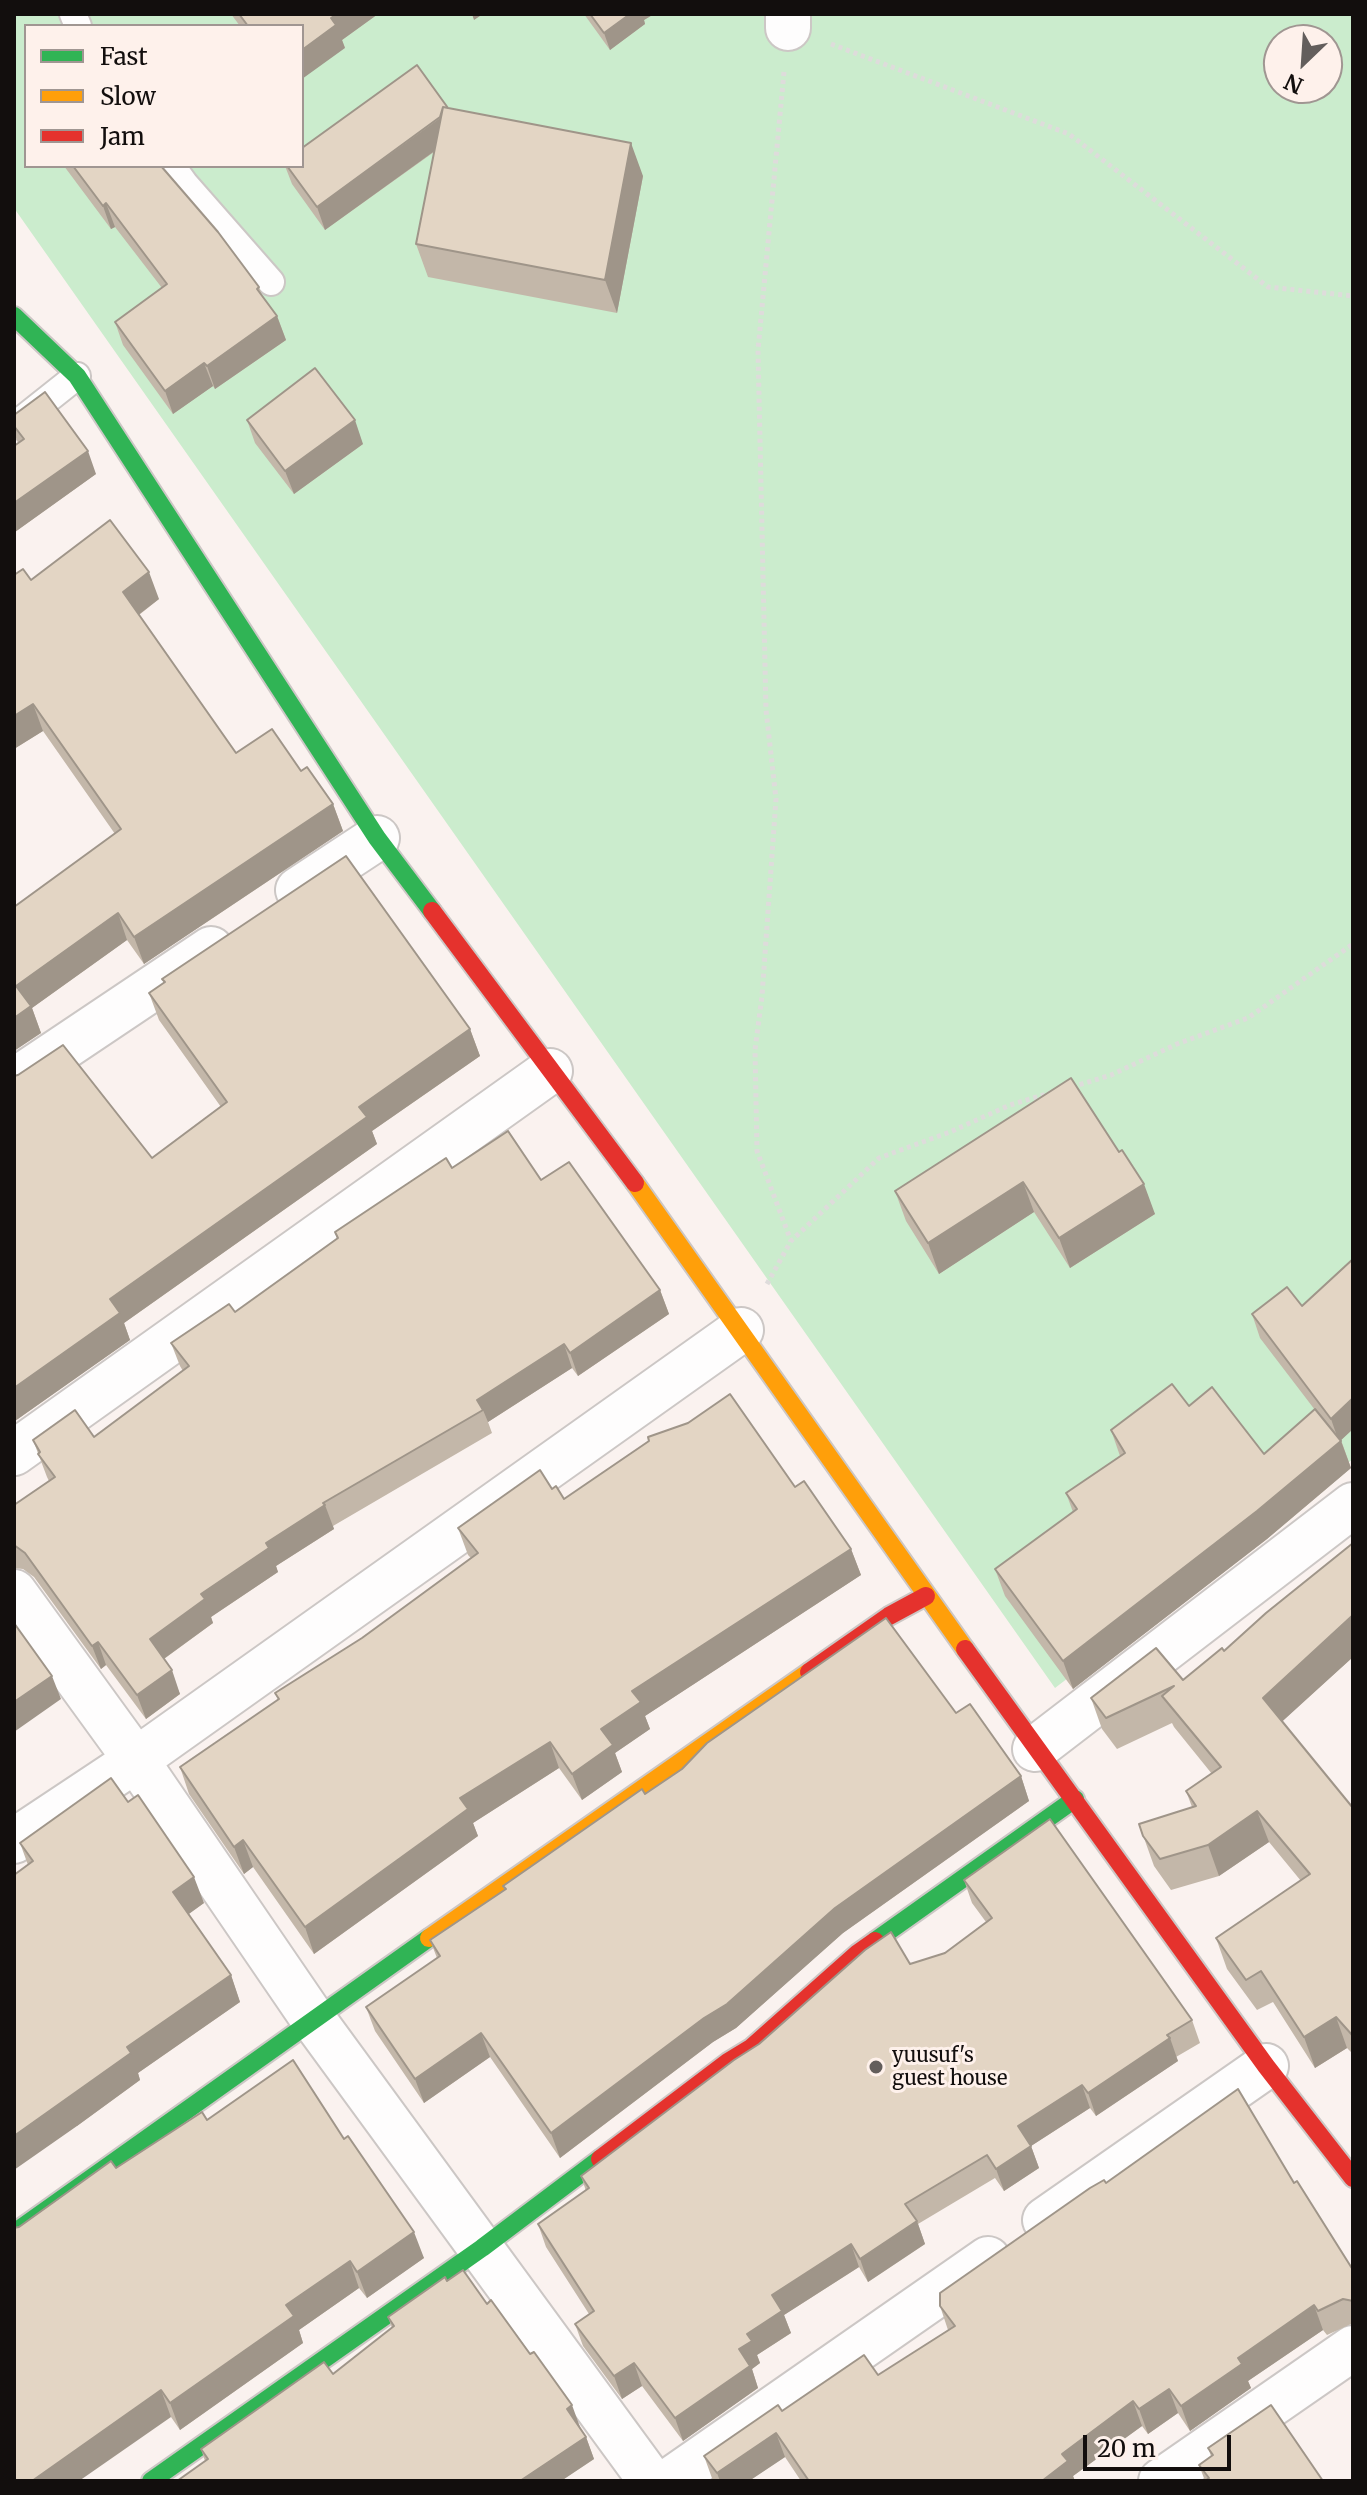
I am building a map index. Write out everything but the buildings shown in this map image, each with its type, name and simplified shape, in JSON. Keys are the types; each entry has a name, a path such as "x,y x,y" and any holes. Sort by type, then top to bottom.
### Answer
{"street":[{"path":"14,316 77,376 377,838 660,1216 1035,1749 1075,1799 1266,2066 1353,2178"},
{"path":"14,1081 377,838"},
{"path":"14,1453 550,1071"},
{"path":"14,1841 136,1760 741,1330"},
{"path":"1035,1749 1353,1505"},
{"path":"14,1592 136,1760 313,2019 651,2481"},
{"path":"14,2233 313,2019 889,1616 926,1596"},
{"path":"151,2481 482,2248 728,2062 751,2048 858,1953 1075,1799"},
{"path":"669,2481 1266,2066"},
{"path":"1161,2481 1353,2348"}],"lane":[{"path":"173,168 271,282"},
{"path":"14,426 77,376"}],"path":[{"path":"791,1241 757,1151 755,1050 762,996 776,799 766,710 758,350 788,21 1069,134 1268,287 1353,296"},
{"path":"1067,1088 1111,1075 1177,1044 1248,1018 1353,944"},
{"path":"741,1330 791,1241 879,1158 950,1132 1010,1105 1053,1092"}],"green space":[{"path":"14,14 1353,14 1353,1459 1055,1688 14,208"}],"traffic: fast":[{"path":"14,316 77,376 377,838 432,911"},
{"path":"875,1941 1075,1799"},
{"path":"14,2233 429,1938"},
{"path":"151,2481 482,2248 600,2159"}],"traffic: slow":[{"path":"635,1183 965,1649"},
{"path":"429,1938 809,1672"}],"traffic: jam":[{"path":"432,911 635,1183"},
{"path":"809,1672 889,1616 926,1596"},
{"path":"965,1649 1266,2066 1353,2178"},
{"path":"600,2159 751,2048 875,1941"}],"place":[{"name":"yuusuf's guest house","path":"876,2067"}]}
